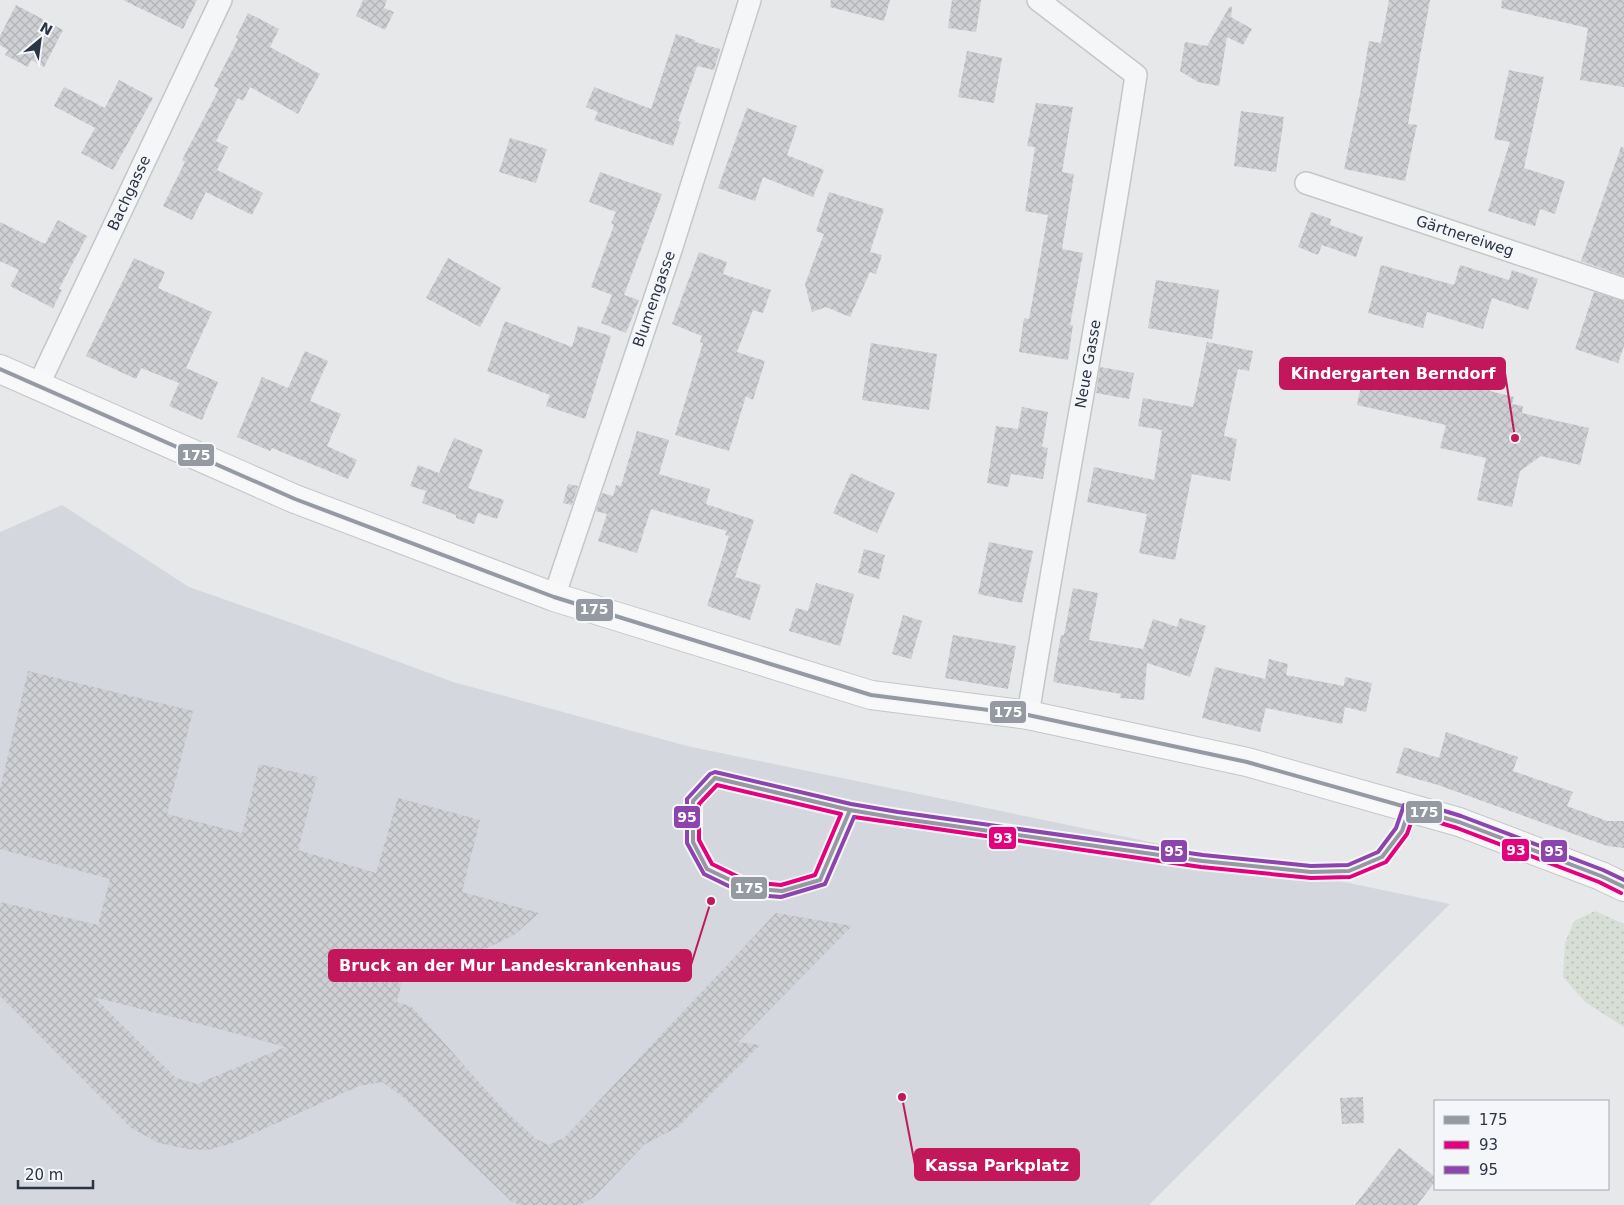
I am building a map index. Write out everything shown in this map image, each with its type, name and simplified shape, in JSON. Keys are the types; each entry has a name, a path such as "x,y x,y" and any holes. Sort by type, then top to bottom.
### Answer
{"main road":[{"path":"0,369 295,499 554,597 871,695 1028,715 1247,762 1459,822 1601,876 1624,887"}],"street":[{"name":"Bachgasse","path":"38,386 221,0"},
{"name":"Blumengasse","path":"554,597 671,250 750,0"},
{"name":"Neue Gasse","path":"1028,715 1057,534 1116,211 1136,75 1038,0"},
{"name":"Gärtnereiweg","path":"1306,183 1624,289"}],"shaded area":[{"path":"62,505 189,587 453,682 687,746 1450,904 1149,1205 0,1205 0,532"},
{"path":"1595,911 1624,924 1624,1027 1585,1002 1563,977 1565,943 1574,921"}],"building":[{"path":"123,0 197,0 183,29"},
{"path":"363,0 387,0 384,8 394,12 385,30 356,16"},
{"path":"831,0 890,0 884,21 830,7"},
{"path":"952,0 981,0 976,32 948,28"},
{"path":"1389,0 1430,0 1408,124 1417,125 1405,181 1344,169 1369,41 1381,43"},
{"path":"1502,0 1624,0 1624,87 1580,80 1588,28 1501,8"},
{"path":"16,5 63,30 44,67 31,60 28,67 5,55 8,50 0,45 0,36"},
{"path":"1230,6 1232,7 1231,17 1252,29 1243,45 1227,37 1219,86 1198,82 1180,71 1185,42 1207,46"},
{"path":"248,13 279,29 270,47 320,74 298,114 250,87 243,101 238,98 216,141 228,147 217,170 263,193 252,215 206,192 192,220 163,206 185,162 182,160 219,89 214,86 238,39 236,37"},
{"path":"676,34 720,49 714,70 697,66 678,121 681,122 673,146 594,120 598,112 586,107 594,87 651,109"},
{"path":"967,51 1002,58 994,103 958,97"},
{"path":"1509,70 1544,77 1524,168 1565,181 1555,214 1540,209 1535,226 1488,211 1510,142 1494,139"},
{"path":"119,80 153,98 113,170 81,153 95,128 54,106 64,87 105,108"},
{"path":"1036,103 1073,107 1062,172 1074,174 1062,249 1083,253 1070,325 1073,325 1068,360 1019,352 1024,318 1029,319 1048,215 1025,211 1035,147 1027,146"},
{"path":"747,108 797,126 787,155 824,170 813,197 763,177 755,201 718,188"},
{"path":"1241,111 1284,117 1276,172 1234,166"},
{"path":"510,138 547,149 536,183 499,172"},
{"path":"1621,147 1624,148 1624,276 1581,261"},
{"path":"600,172 662,194 624,295 639,300 626,333 601,323 612,295 591,287 614,225 611,223 616,212 589,202"},
{"path":"829,192 884,209 870,252 882,255 876,274 870,272 850,317 826,307 812,312 805,284 824,234 816,231"},
{"path":"1311,212 1331,219 1330,225 1363,237 1356,257 1322,245 1318,255 1298,247"},
{"path":"58,220 87,236 59,289 62,290 53,308 10,286 19,270 0,261 0,222 45,244"},
{"path":"699,252 727,262 723,274 771,290 763,313 753,310 737,352 765,361 753,400 746,396 729,451 675,435 703,343 700,342 702,336 672,324"},
{"path":"134,258 165,272 158,288 212,312 186,368 218,382 202,420 169,406 179,383 141,368 136,379 86,356"},
{"path":"448,258 501,288 480,327 426,298"},
{"path":"1381,265 1454,285 1460,265 1509,280 1512,270 1538,279 1528,310 1492,298 1483,329 1427,312 1423,328 1368,313"},
{"path":"1156,280 1219,290 1212,339 1148,328"},
{"path":"1594,292 1624,301 1624,346 1618,363 1575,349"},
{"path":"505,321 572,347 578,326 611,336 585,419 546,406 550,395 487,371"},
{"path":"1207,342 1253,351 1249,371 1238,369 1224,436 1237,439 1230,481 1192,474 1175,560 1139,553 1147,514 1087,502 1094,467 1154,480 1162,430 1138,426 1143,398 1193,407"},
{"path":"871,343 937,354 929,410 862,400"},
{"path":"305,351 328,361 310,401 341,414 327,446 357,460 348,479 272,448 270,451 237,437 262,377 288,388"},
{"path":"1366,361 1490,388 1490,391 1514,397 1512,404 1523,406 1522,413 1589,428 1580,465 1541,456 1520,471 1512,507 1477,500 1486,458 1440,448 1446,425 1357,405"},
{"path":"1100,367 1134,373 1129,399 1096,393"},
{"path":"1022,407 1048,412 1042,447 1048,448 1043,479 1011,474 1008,487 987,483 996,426 1018,429"},
{"path":"637,431 669,440 659,474 710,489 706,504 754,520 735,577 761,585 750,620 707,606 729,536 725,535 727,531 651,509 637,553 598,541 607,514 596,511 602,493 613,496 616,485 621,486"},
{"path":"454,438 483,450 468,488 504,500 497,519 478,513 474,524 456,518 456,515 422,503 426,491 410,486 418,465 439,473"},
{"path":"851,473 895,493 877,533 833,513"},
{"path":"568,484 578,486 572,505 563,503"},
{"path":"989,542 1033,551 1022,603 978,594"},
{"path":"864,549 885,555 879,579 858,573"},
{"path":"816,583 854,594 840,646 789,631 796,608 808,611"},
{"path":"1073,588 1098,593 1089,640 1143,649 1153,619 1177,627 1180,618 1206,626 1190,677 1147,663 1144,700 1120,698 1121,694 1053,682 1061,635 1064,635"},
{"path":"903,615 922,621 911,659 892,654"},
{"path":"953,635 1016,646 1008,689 945,678"},
{"path":"1269,659 1288,664 1286,675 1344,686 1345,677 1372,683 1366,712 1345,707 1342,724 1266,708 1260,732 1202,718 1215,667 1265,679"},
{"path":"28,671 193,711 167,814 242,833 259,764 317,777 298,850 376,873 398,798 480,820 462,892 539,913 514,935 479,952 435,966 405,968 397,1002 412,1007 503,1109 535,1138 548,1145 564,1138 776,913 852,926 738,1042 760,1045 678,1127 645,1144 594,1197 580,1205 520,1205 511,1201 402,1096 382,1082 359,1086 230,1144 207,1150 187,1149 159,1143 131,1128 0,996 0,902 98,925 110,879 0,849 0,789","holes":["94,997 285,1047 197,1084 176,1078"]},
{"path":"1446,732 1518,757 1513,771 1573,792 1567,806 1607,821 1624,821 1624,848 1607,846 1438,785 1396,773 1404,747 1439,758"},
{"path":"1363,1097 1364,1123 1342,1124 1340,1098"},
{"path":"1399,1148 1434,1176 1434,1183 1417,1205 1355,1205"}],"transit line":[{"name":"175","path":"0,369 295,499 554,597 871,695 1028,715 1247,762 1459,822 1601,876 1624,887"},
{"name":"95","path":"854,817 825,884 781,897 745,894 704,874 687,843 687,799 710,774 715,772 851,804 898,812 1203,855 1311,866 1348,865 1378,852 1396,828 1404,805"},
{"name":"175","path":"715,778 850,810 897,818 1202,861 1311,872 1349,871 1382,857 1402,831 1410,807"},
{"name":"175","path":"715,778 693,801 693,842 707,869 747,888 782,891 820,880 850,810"},
{"name":"93","path":"717,785 841,814 815,875 781,885 749,882 712,864 699,840 699,804 717,785"},
{"name":"95","path":"1412,801 1461,816 1603,870 1624,880"},
{"name":"93","path":"854,817 1201,867 1311,878 1350,877 1386,862 1407,834 1416,809"},
{"name":"93","path":"1408,813 1457,828 1599,882 1621,893"}],"place":[{"name":"Kindergarten Berndorf","path":"1515,438"},
{"name":"Bruck an der Mur Landeskrankenhaus","path":"711,901"},
{"name":"Kassa Parkplatz","path":"902,1097"}]}
